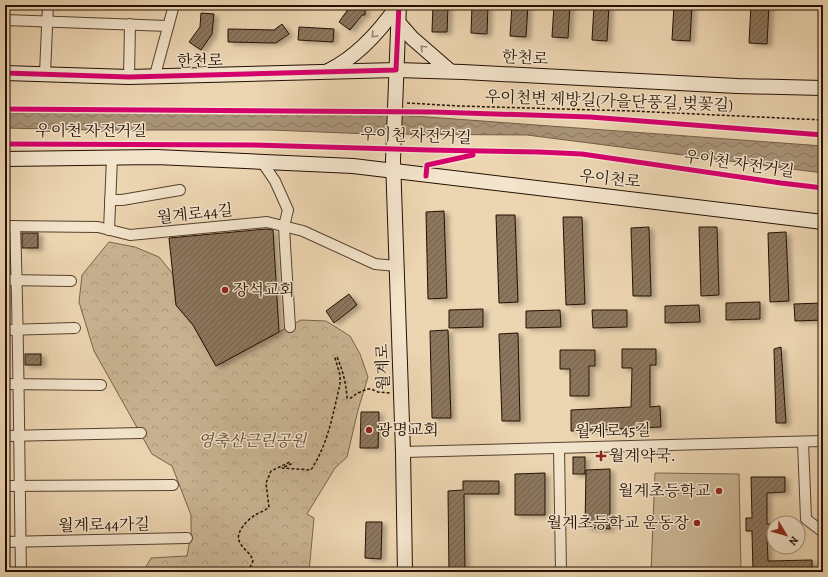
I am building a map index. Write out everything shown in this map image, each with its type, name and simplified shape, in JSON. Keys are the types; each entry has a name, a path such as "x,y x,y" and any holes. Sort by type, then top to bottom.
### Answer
{"main road":[{"path":"394,102 399,5"},
{"path":"326,72 353,55 363,46 379,30 399,5"},
{"path":"398,22 412,38 450,71"},
{"name":"한천로","path":"5,73 129,76 396,70 450,71 737,86 823,88"},
{"name":"월계로","path":"394,102 393,166 403,452 405,572"},
{"name":"우이천로","path":"5,159 156,158 353,166 393,166 823,222"}],"street":[{"path":"45,73 48,5"},
{"path":"155,75 174,5"},
{"path":"5,20 168,26"},
{"path":"129,76 130,24"},
{"path":"109,230 112,158"},
{"path":"262,162 275,181 288,210 284,226 290,327"},
{"name":"월계로44길","path":"110,200 122,200 180,190"},
{"name":"월계로44길","path":"5,226 98,227 130,235 267,222 303,231 375,264 396,266"},
{"path":"16,226 19,330 18,436 21,572"},
{"path":"5,280 71,281"},
{"path":"5,330 75,328"},
{"path":"5,384 100,384"},
{"path":"5,436 141,433"},
{"name":"월계로45길","path":"403,452 823,441"},
{"path":"803,442 806,519 823,532"},
{"path":"559,448 561,572"},
{"path":"5,486 173,485"},
{"name":"월계로44가길","path":"5,542 187,538"}],"path":[{"path":"248,572 253,561 252,555 244,549 239,541 238,533 250,518 269,507 266,483 271,471 290,462 291,464 282,468 311,470 314,465 324,445 340,384 340,375 335,358 337,357 343,370 346,382 347,398 350,398 367,389 395,394"}],"green space":[{"name":"영축산근린공원","path":"109,242 135,247 159,257 173,274 176,305 193,325 216,366 301,320 326,321 350,336 360,354 368,377 358,410 347,457 335,468 307,514 314,518 309,572 143,572 151,558 187,556 191,534 191,515 172,466 152,454 94,351 79,302 82,275"},
{"name":"월계초등학교 운동장","path":"655,473 739,474 741,572 651,572"}],"water":[{"path":"359,112 823,146 823,173 527,135 370,134 271,130 92,130 5,128 5,113"}],"building":[{"path":"349,5 362,5 362,7 365,7 365,15 362,15 350,30 339,22 349,8"},
{"path":"433,5 448,5 447,32 432,32"},
{"path":"472,5 488,5 487,34 471,33"},
{"path":"512,5 528,5 526,37 510,36"},
{"path":"554,5 570,5 568,38 552,37"},
{"path":"594,5 609,5 607,41 592,40"},
{"path":"674,5 692,5 690,41 672,40"},
{"path":"751,5 769,5 767,44 749,43"},
{"path":"201,13 214,14 212,34 201,50 189,42 200,27"},
{"path":"282,24 289,34 276,43 228,42 228,29 274,30"},
{"path":"299,27 334,29 333,42 298,40"},
{"path":"444,211 447,298 428,299 426,212"},
{"path":"496,215 515,215 518,302 499,303"},
{"path":"563,217 582,217 585,304 566,305"},
{"path":"649,227 651,296 633,296 631,228"},
{"path":"699,227 717,227 719,295 701,296"},
{"name":"장석교회","path":"266,229 273,230 279,332 216,366 193,325 176,305 169,238"},
{"path":"786,232 789,301 770,302 768,233"},
{"path":"22,233 38,233 38,248 22,248"},
{"path":"349,294 357,305 334,323 326,311"},
{"path":"760,302 760,319 726,320 726,303"},
{"path":"823,303 823,320 795,321 794,304"},
{"path":"699,305 700,322 665,323 665,306"},
{"path":"483,309 483,327 449,328 449,310"},
{"path":"560,310 561,327 526,328 526,311"},
{"path":"592,310 627,310 627,327 593,328"},
{"path":"448,330 451,418 432,418 430,331"},
{"path":"518,333 520,421 502,421 499,334"},
{"path":"781,347 786,423 776,423 774,349"},
{"path":"622,349 656,349 656,365 650,365 650,407 660,406 661,427 571,431 571,410 631,407 632,368 622,368"},
{"path":"560,350 595,350 595,366 589,366 589,396 570,396 570,369 560,369"},
{"path":"25,354 41,354 41,365 25,365"},
{"name":"광명교회","path":"361,412 379,412 378,448 360,448"},
{"path":"573,457 585,457 585,474 573,474"},
{"path":"610,469 610,529 585,527 586,470"},
{"path":"545,473 545,515 515,515 515,474"},
{"name":"월계초등학교","path":"751,477 785,477 785,492 767,493 766,555 768,555 768,561 812,560 812,572 753,572 752,531 746,531 746,518 752,518"},
{"path":"463,481 499,481 499,494 464,494 465,572 449,572 448,491 463,490"},
{"path":"366,522 382,522 381,559 365,558"}],"cycle path":[{"path":"5,73 129,77 396,70 399,5"},
{"name":"우이천변 제방길(가을단풍길,벚꽃길)","path":"5,109 434,112 590,117 823,135"},
{"name":"우이천 자전거길","path":"5,144 254,145 582,154 823,188"},
{"name":"우이천 자전거길","path":"426,176 427,165 473,155"}],"place":[{"name":"장석교회","path":"225,290"},
{"name":"광명교회","path":"369,430"},
{"name":"월계약국.","path":"601,456"},
{"name":"월계초등학교","path":"719,491"},
{"name":"월계초등학교 운동장","path":"697,523"}]}
